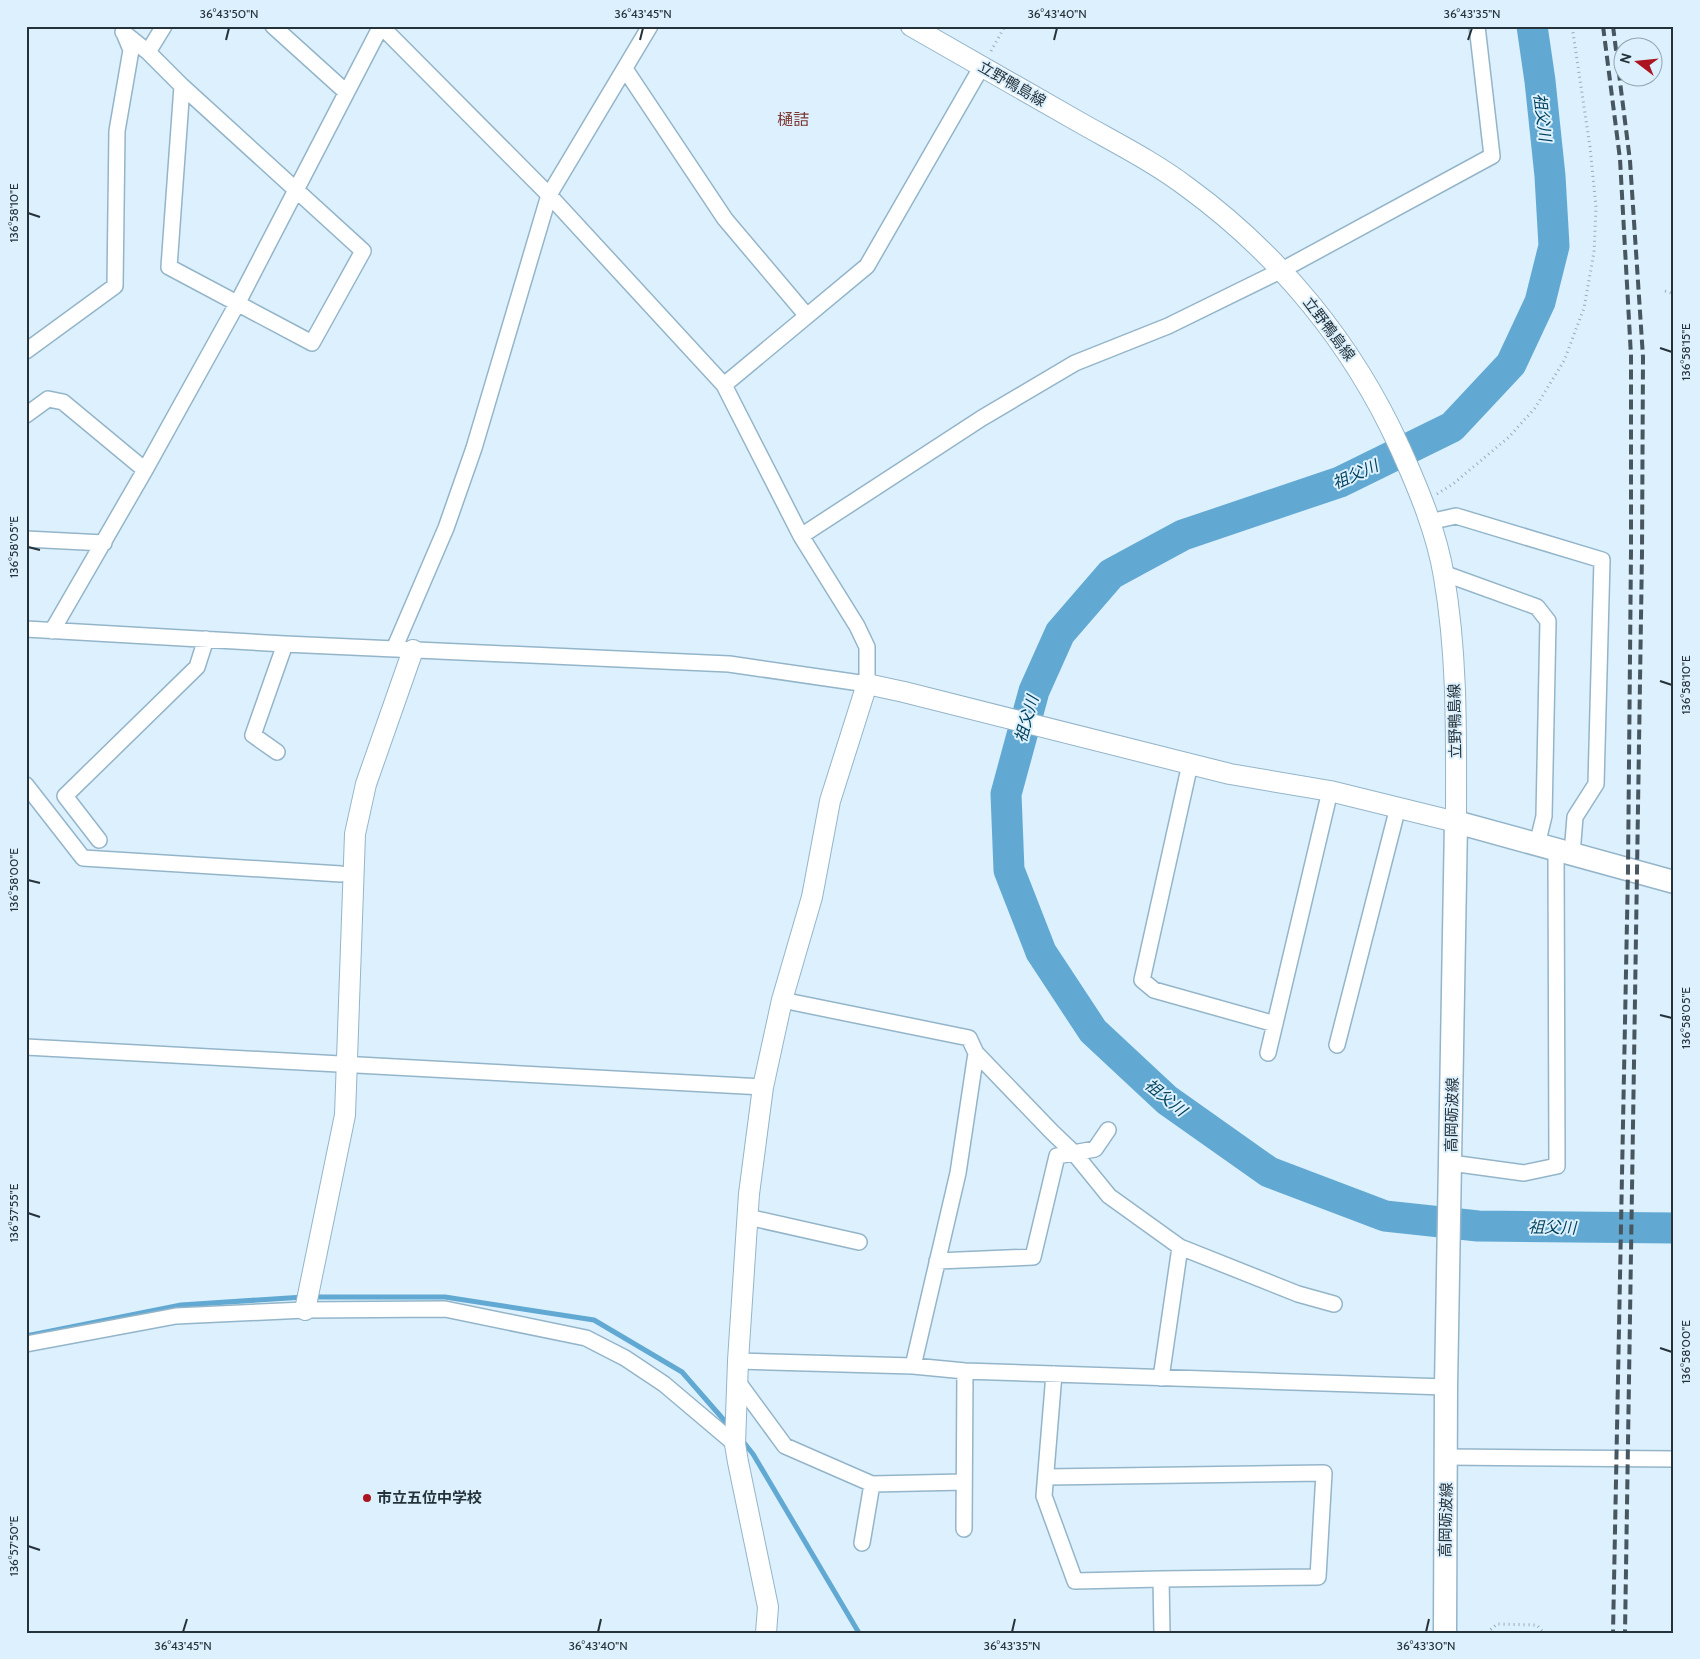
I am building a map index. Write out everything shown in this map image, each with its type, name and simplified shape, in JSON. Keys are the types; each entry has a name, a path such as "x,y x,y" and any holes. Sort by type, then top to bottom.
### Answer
{"main road":[{"path":"1456,822 1674,882"},
{"name":"高岡砺波線","path":"1445,1633 1446,1387 1456,822"}],"street":[{"path":"148,52 164,26"},
{"path":"273,26 346,92"},
{"path":"52,631 104,543 237,304 381,26 549,194 724,385 801,536 857,626 867,648 867,684 830,801 812,897 782,1000 763,1087 748,1217 738,1361 735,1444 768,1608 766,1633"},
{"path":"305,1310 345,1115 355,834 366,784 404,650 474,448 549,194 626,69 650,26"},
{"name":"立野鴨島線","path":"911,26 1136,154 1186,186 1240,229 1282,270 1315,307 1355,363 1388,422 1422,499 1444,573 1456,683 1456,822"},
{"path":"801,536 982,418 1075,363 1168,326 1282,270 1492,156 1476,26"},
{"path":"122,29 364,251 312,343 169,267 182,86"},
{"path":"28,347 115,286 117,130 131,50 122,29"},
{"path":"724,385 867,266 982,66"},
{"path":"626,69 725,219 807,316"},
{"path":"26,415 48,399 63,402 145,470"},
{"path":"1429,522 1456,516 1602,560 1596,784 1555,850"},
{"path":"26,539 104,543"},
{"path":"1444,573 1537,607 1548,621 1544,816 1555,850 1557,1166 1524,1173 1451,1163"},
{"path":"26,629 404,650 729,664 867,684 1230,774 1330,791 1456,822"},
{"path":"99,840 65,796 197,667 206,639"},
{"path":"277,752 253,735 285,644"},
{"path":"1190,764 1142,980 1154,990 1275,1024"},
{"path":"26,785 83,858 341,874"},
{"path":"1268,1053 1330,791"},
{"path":"1338,1045 1398,807"},
{"path":"782,1000 969,1038 976,1053 1074,1153 1109,1196 1180,1247 1298,1294 1334,1304"},
{"path":"26,1047 763,1087"},
{"path":"913,1366 958,1173 976,1053"},
{"path":"937,1261 1034,1257 1057,1156 1095,1149 1108,1130"},
{"path":"748,1217 859,1242"},
{"path":"1161,1378 1180,1247"},
{"path":"26,1344 176,1316 305,1310 445,1309 586,1338 625,1358 664,1384 735,1444"},
{"path":"738,1361 913,1366 966,1371 1446,1387"},
{"path":"964,1529 966,1371"},
{"path":"1046,1477 1324,1473 1318,1577 1075,1581 1044,1496 1054,1374"},
{"path":"738,1382 786,1446 872,1484 964,1482"},
{"path":"1446,1457 1674,1458"},
{"path":"862,1543 872,1484"},
{"path":"1161,1579 1162,1633"}],"path":[{"path":"982,66 1005,26"},
{"path":"1422,499 1452,484 1509,436 1535,408 1564,361 1584,308 1594,252 1596,207 1590,147 1572,26"},
{"path":"1665,291 1674,294"},
{"path":"1487,1633 1497,1624 1537,1625 1544,1633"}],"waterway":[{"name":"祖父川","path":"1532,26 1550,176 1554,246 1540,302 1511,364 1452,427 1340,482 1183,535 1111,574 1060,633 1034,691 1006,794 1009,870 1041,952 1093,1031 1167,1100 1269,1172 1385,1216 1478,1226 1674,1228"},
{"path":"26,1336 181,1305 304,1297"},
{"path":"312,1297 445,1297 594,1320 682,1372 730,1427"},
{"path":"741,1439 753,1454 859,1633"}],"railway":[{"path":"1603,26 1620,159 1631,356 1628,870 1613,1633"},
{"path":"1613,26 1630,161 1643,357 1642,554 1625,1633"}],"place":[{"name":"市立五位中学校","path":"367,1498"}],"district":[{"name":"樋詰","path":"793,119"}]}
